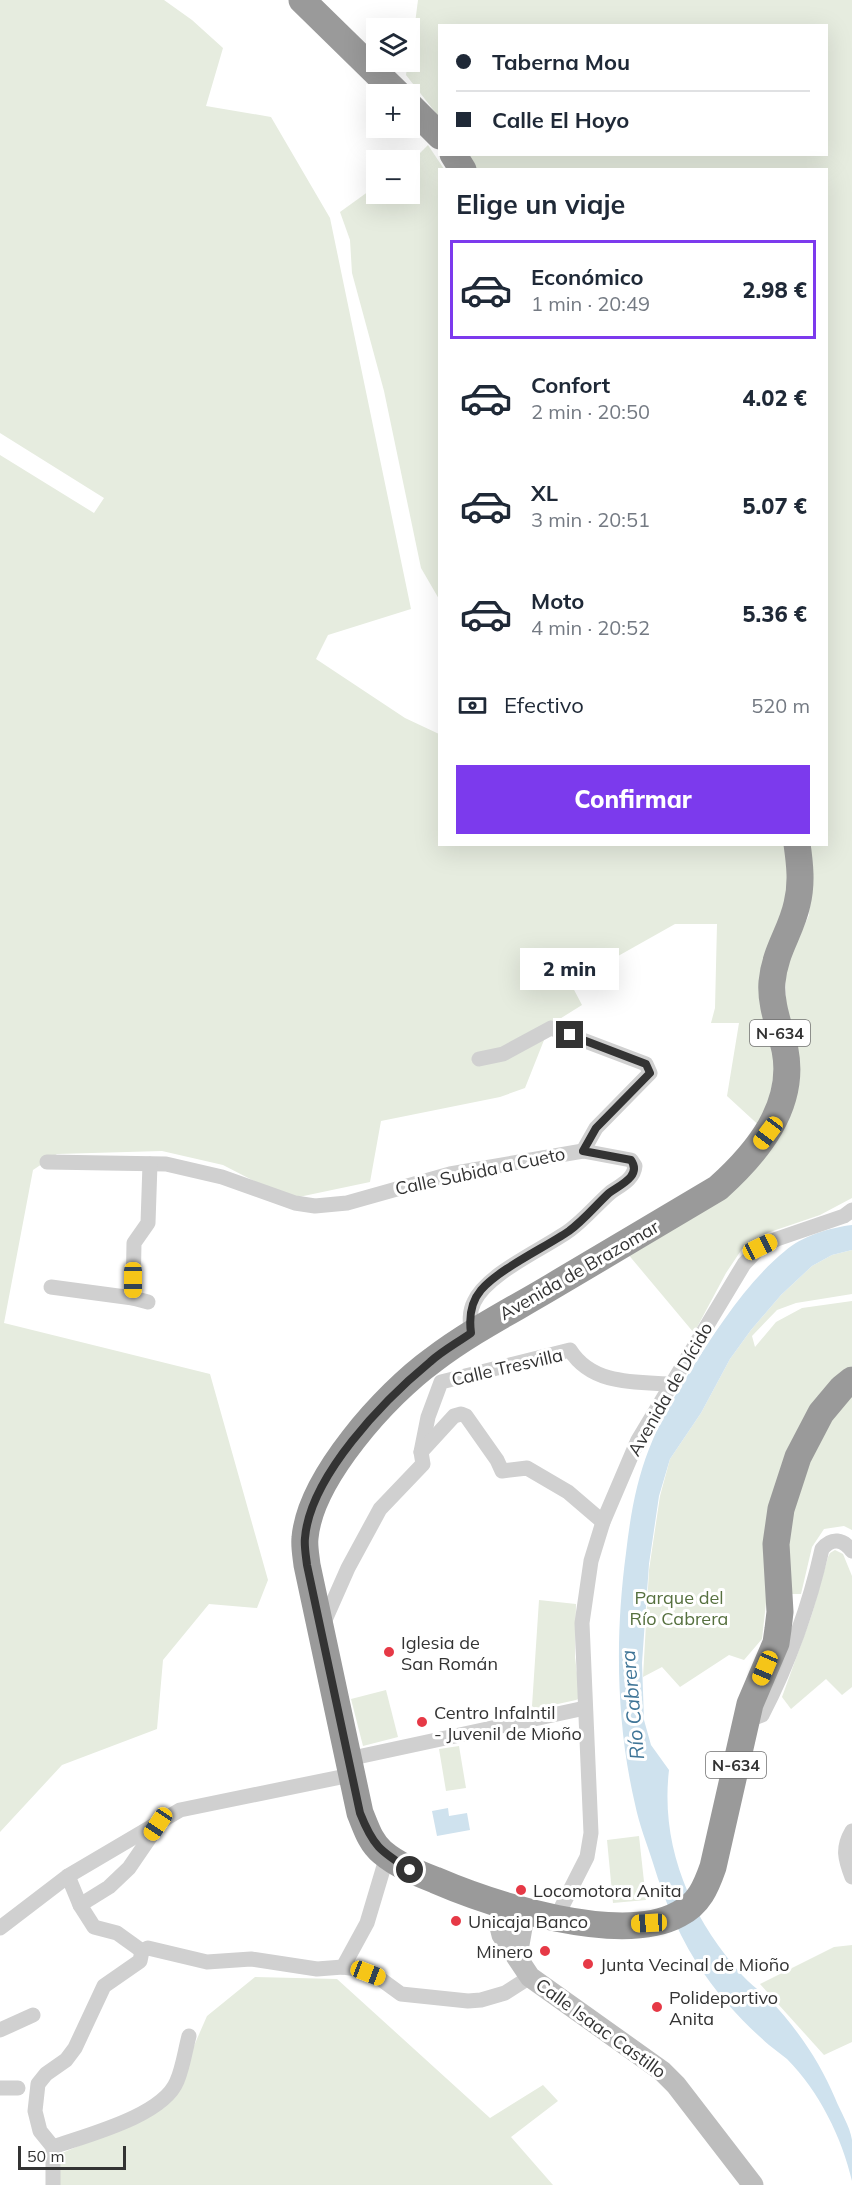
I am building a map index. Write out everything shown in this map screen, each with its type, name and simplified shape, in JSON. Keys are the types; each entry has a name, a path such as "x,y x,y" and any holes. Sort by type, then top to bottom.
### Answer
{"highway":[{"path":"302,0 388,84"},
{"path":"420,116 438,134"},
{"name":"Avenida de Brazomar","path":"746,1720 705,1890 681,1914 649,1923 601,1924 543,1915 466,1893 410,1870 381,1851 369,1836 360,1813 307,1565 305,1537 314,1504 330,1471 355,1437 398,1389 431,1361 471,1333 718,1188 744,1164 768,1133 780,1106 787,1076 785,1051 771,985 775,962 797,906 801,884 797,846"},
{"name":"N-634","path":"746,1720 750,1704 776,1643 780,1612 776,1544 781,1509 798,1457 820,1413 852,1380"}],"street":[{"path":"479,1059 503,1054 551,1028 646,1064 650,1073 596,1128 583,1151"},
{"name":"Calle Subida a Cueto","path":"47,1162 166,1164 222,1177 295,1203 315,1206 347,1203 450,1174 583,1151 631,1160 635,1166 631,1177 571,1229 491,1280 480,1291 473,1303 469,1319 471,1333"},
{"path":"51,1287 140,1300 134,1244 148,1223 150,1164"},
{"name":"Avenida de Dícido","path":"543,1915 587,1857 591,1833 582,1623 591,1561 603,1522 638,1440 744,1264 760,1247 844,1216 852,1210"},
{"name":"Calle Tresvilla","path":"319,1622 325,1620 348,1568 380,1509 423,1464 421,1452 428,1417 441,1382 570,1350 576,1360 608,1380 671,1384"},
{"name":"Calle Tresvilla","path":"421,1452 454,1416 461,1414 466,1416 497,1460 502,1471 527,1468 568,1492 603,1522"},
{"path":"746,1720 762,1715 769,1702 801,1623 822,1549 827,1543 836,1540 843,1542 852,1551"},
{"path":"0,1928 68,1876 180,1810 585,1708"},
{"path":"80,1905 110,1887 129,1868 158,1824"},
{"path":"852,1831 845,1844 847,1865 852,1877"},
{"path":"343,1967 367,1923 387,1856"},
{"path":"68,1876 80,1905 94,1927 117,1933 142,1951"},
{"name":"Calle Isaac Castillo","path":"466,1893 502,1935 530,1977 662,2071 676,2085 753,2185"},
{"path":"502,1935 499,1923 504,1905"},
{"path":"517,1956 523,1922 543,1915"},
{"path":"142,1951 148,1948 207,1962 251,1959 317,1969 343,1967 357,1969 379,1978 401,1994 468,2001 505,1993 530,1977"},
{"path":"53,2185 53,2147 40,2131 35,2111 38,2084 46,2074 66,2060 75,2048 104,1986 140,1961 142,1951"},
{"path":"0,2030 33,2015"},
{"path":"53,2147 138,2115 162,2101 177,2083 189,2036"},
{"path":"0,2088 18,2088"}],"green space":[{"path":"0,0 164,0 192,20 223,48 206,106 271,117 330,218 411,609 328,635 316,659 405,718 438,734 438,846 791,846 778,1051 764,1130 727,1096 739,1023 711,1023 715,1008 717,924 675,924 579,978 572,986 582,1005 550,1025 525,1088 500,1097 381,1121 370,1182 275,1202 264,1186 223,1165 162,1151 57,1154 33,1170 4,1323 210,1374 268,1580 257,1608 209,1604 163,1660 157,1729 62,1765 0,1832 0,455 94,513 104,498 0,433"},
{"path":"418,0 852,0 852,1198 820,1215 767,1233 742,1249 726,1273 694,1333 627,1253 769,1152 786,1000 785,969 809,915 810,876 805,846 828,846 828,168 475,168 467,156 828,156 828,24 438,24 438,116 420,93 420,84 413,84 406,75 406,72 420,72 420,18 416,18"},
{"path":"428,145 443,168 438,168 438,597 421,568 384,391 352,273 350,240 340,212 366,193 366,204 420,204 420,153"},
{"name":"Parque del Río Cabrera","path":"852,1250 852,1294 796,1303 777,1310 752,1336 755,1347 776,1322 802,1308 852,1301 852,1366 838,1375 767,1594 762,1639 744,1660 729,1655 680,1687 662,1667 643,1677 649,1570 660,1496 670,1459 701,1413 730,1359 781,1295 812,1266 832,1255"},
{"path":"852,1392 852,1530 844,1526 824,1529 812,1547 801,1594 787,1594 788,1528 818,1438"},
{"path":"835,1550 843,1554 852,1576 852,1687 842,1695 826,1679 791,1709 782,1697 812,1614 828,1557"},
{"path":"539,1600 576,1604 575,1657 580,1698 535,1709 532,1706"},
{"path":"386,1690 398,1737 363,1746 351,1699"},
{"path":"459,1746 466,1788 446,1791 439,1749"},
{"path":"639,1836 646,1900 613,1903 607,1840"},
{"path":"852,1945 852,2042 824,2055 760,1984 834,1947"},
{"path":"255,1977 337,1979 490,2118 543,2085 558,2101 511,2137 553,2185 57,2185 62,2153 119,2129 169,2103 207,2016"}],"water":[{"name":"Río Cabrera","path":"852,1225 852,1250 832,1255 812,1266 781,1295 730,1359 701,1413 670,1459 659,1496 649,1564 642,1663 644,1720 651,1745 669,1770 667,1799 669,1826 683,1880 708,1930 724,1953 745,1978 789,2021 822,2071 851,2135 852,2181 842,2148 819,2100 787,2059 751,2029 719,1994 696,1962 674,1921 641,1826 629,1773 621,1711 619,1647 622,1584 634,1500 649,1449 668,1408 722,1323 771,1263 792,1246 808,1237 834,1228"},
{"path":"448,1808 449,1816 467,1813 470,1830 437,1836 432,1811"}],"place":[{"name":"Iglesia de San Román","path":"389,1652"},
{"name":"Centro Infalntil - Juvenil de Mioño","path":"422,1722"},
{"name":"Locomotora Anita","path":"521,1890"},
{"name":"Unicaja Banco","path":"456,1921"},
{"name":"Minero","path":"545,1951"},
{"name":"Junta Vecinal de Mioño","path":"588,1964"},
{"name":"Polideportivo Anita","path":"657,2007"}],"route":[{"path":"410,1870 381,1851 369,1836 360,1813 307,1565 305,1537 314,1504 330,1471 355,1437 398,1389 431,1361 471,1333 469,1319 473,1303 480,1291 491,1280 571,1229 631,1177 635,1166 631,1160 583,1151 596,1128 650,1073 649,1068 646,1064 570,1035"}]}
